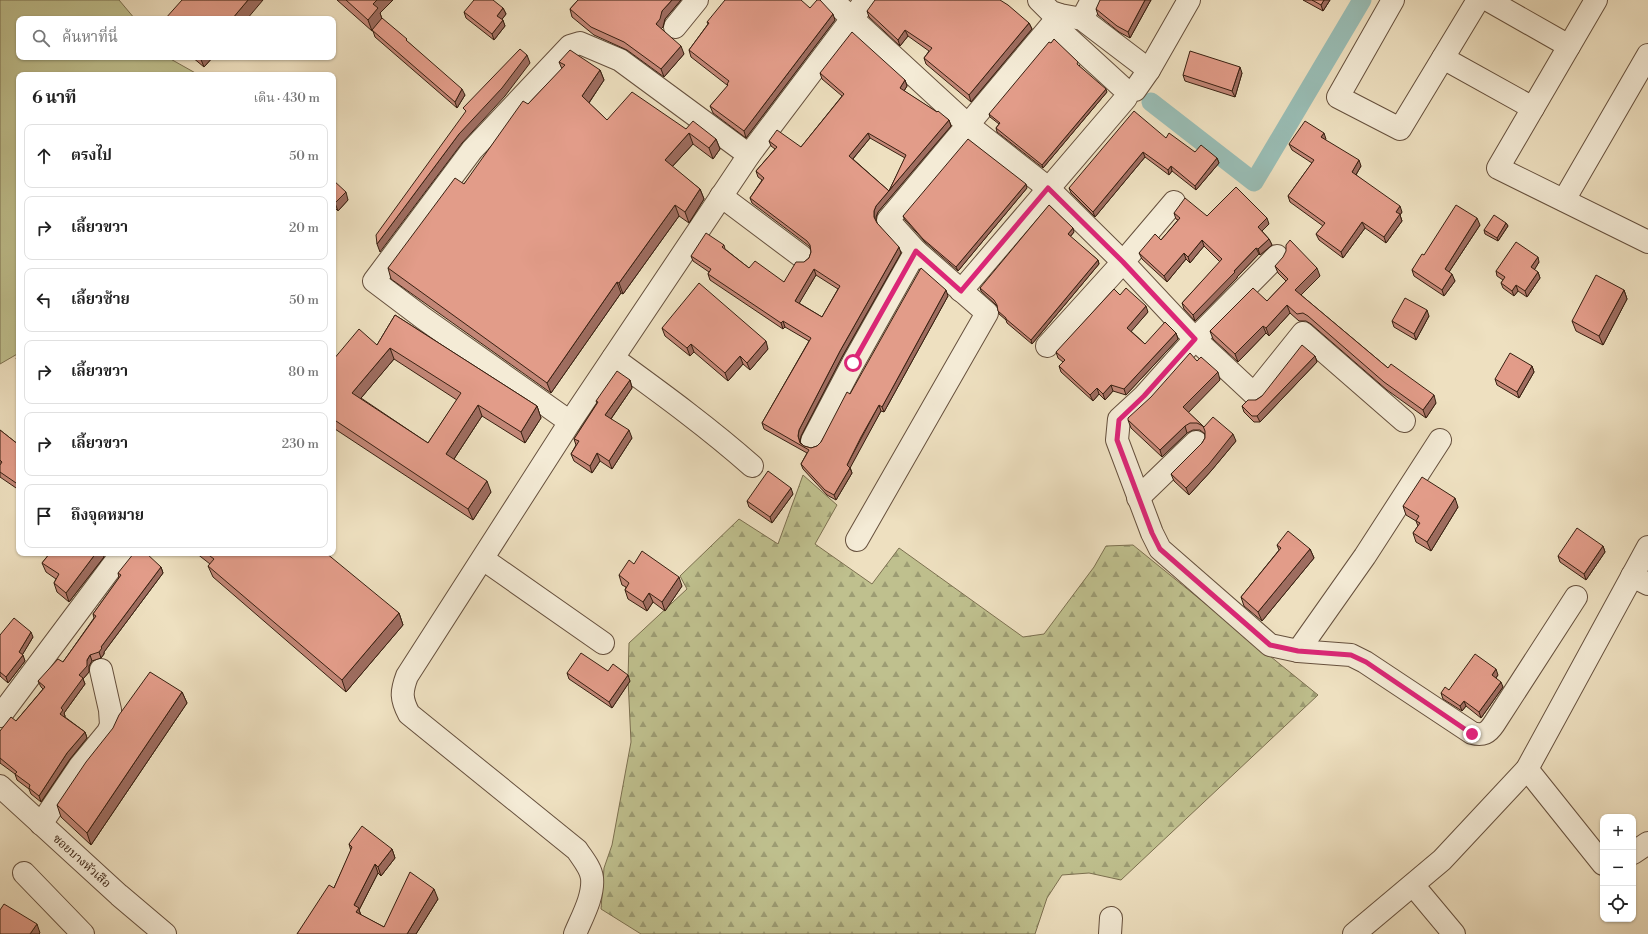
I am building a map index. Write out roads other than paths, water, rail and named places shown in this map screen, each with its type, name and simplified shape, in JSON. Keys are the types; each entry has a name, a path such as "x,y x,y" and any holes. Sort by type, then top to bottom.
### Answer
{"street":[{"path":"675,27 697,0"},
{"path":"832,0 968,125 1048,188 1123,262 1195,339 1254,394 1303,333 1404,421"},
{"path":"575,934 590,894 592,877 586,862 577,850 410,714 404,704 402,689 407,676 570,422 721,196 749,155 866,0"},
{"path":"961,291 1126,98 1123,88 1039,0"},
{"path":"1082,19 1092,0"},
{"path":"1135,90 1149,70 1189,0"},
{"path":"1393,0 1338,97 1400,129 1478,0"},
{"path":"1488,0 1569,46"},
{"path":"1596,0 1498,168 1648,242"},
{"path":"857,540 987,312 916,251 888,220 1057,19 1082,19 1149,70"},
{"path":"570,422 423,318 374,281 472,150 570,46 580,43 620,60 749,155"},
{"path":"1564,200 1648,55"},
{"path":"1443,58 1533,108"},
{"path":"721,196 801,256"},
{"path":"1047,346 1123,262 1174,202"},
{"path":"812,441 853,363 916,251"},
{"path":"1277,256 1195,339 1144,396 1119,420 1117,440 1138,498 1160,549 1270,645 1298,651 1351,655 1366,662 1472,734 1479,735 1488,732 1494,724 1576,597"},
{"path":"613,358 680,406 752,466"},
{"path":"1298,651 1365,556 1440,440"},
{"path":"1138,498 1196,442"},
{"path":"1354,934 1442,860 1527,769 1640,580 1648,547"},
{"path":"0,716 6,693 120,556"},
{"path":"483,559 603,643"},
{"path":"41,824 80,766 108,732 111,725 110,710 101,670"},
{"path":"1527,769 1600,860"},
{"name":"ซอยบางหัวเสือ","path":"0,786 119,895 165,934"},
{"path":"1636,852 1648,843"},
{"path":"24,873 83,934"},
{"path":"1413,885 1454,934"}],"waterway":[{"path":"1151,102 1254,182 1362,0"}]}
